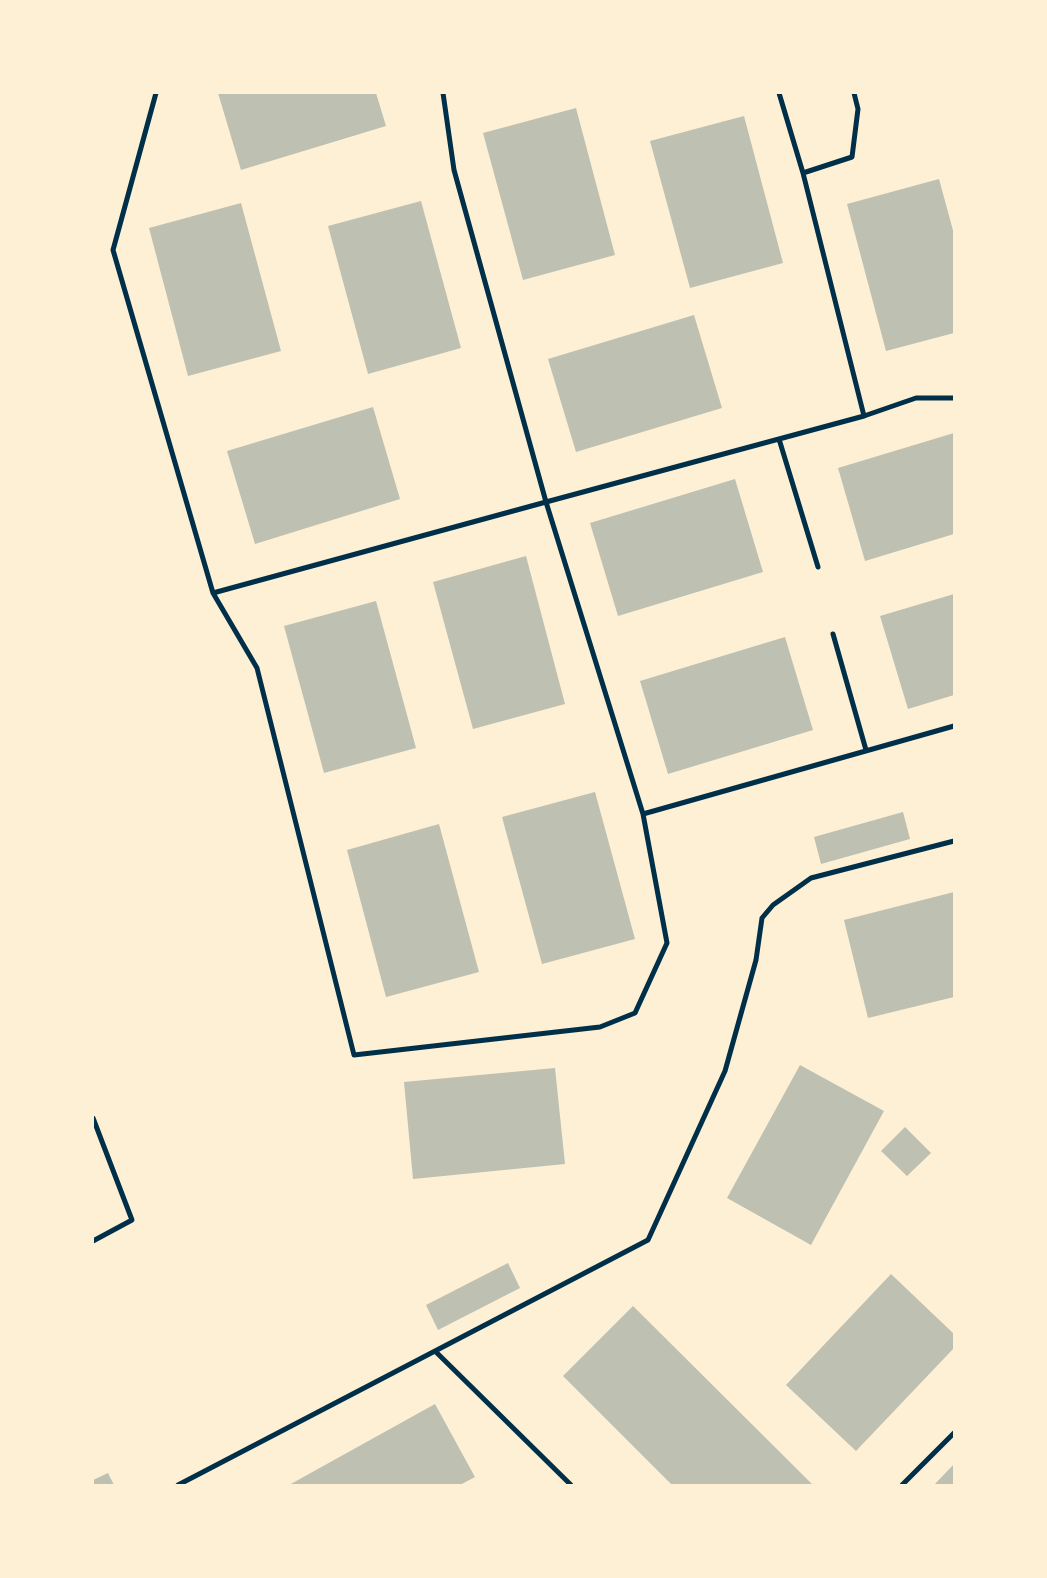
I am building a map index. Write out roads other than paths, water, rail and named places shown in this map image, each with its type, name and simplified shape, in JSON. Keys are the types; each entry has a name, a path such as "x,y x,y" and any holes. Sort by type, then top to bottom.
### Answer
{"lane":[{"path":"156,93 113,250 213,593 257,668 354,1055 600,1027 635,1013 667,943 643,814 546,502 454,170 443,93"},
{"path":"779,93 803,173 864,416"},
{"path":"803,173 852,157 858,109 853,93"},
{"path":"213,593 864,416 916,398 954,398"},
{"path":"779,439 818,567"},
{"path":"833,634 866,750"},
{"path":"643,814 954,726"},
{"path":"178,1485 648,1240 725,1071 756,960 762,918 773,905 811,878 954,841"},
{"path":"93,1118 132,1220 93,1241"},
{"path":"435,1351 571,1485"},
{"path":"902,1485 954,1433"}]}
